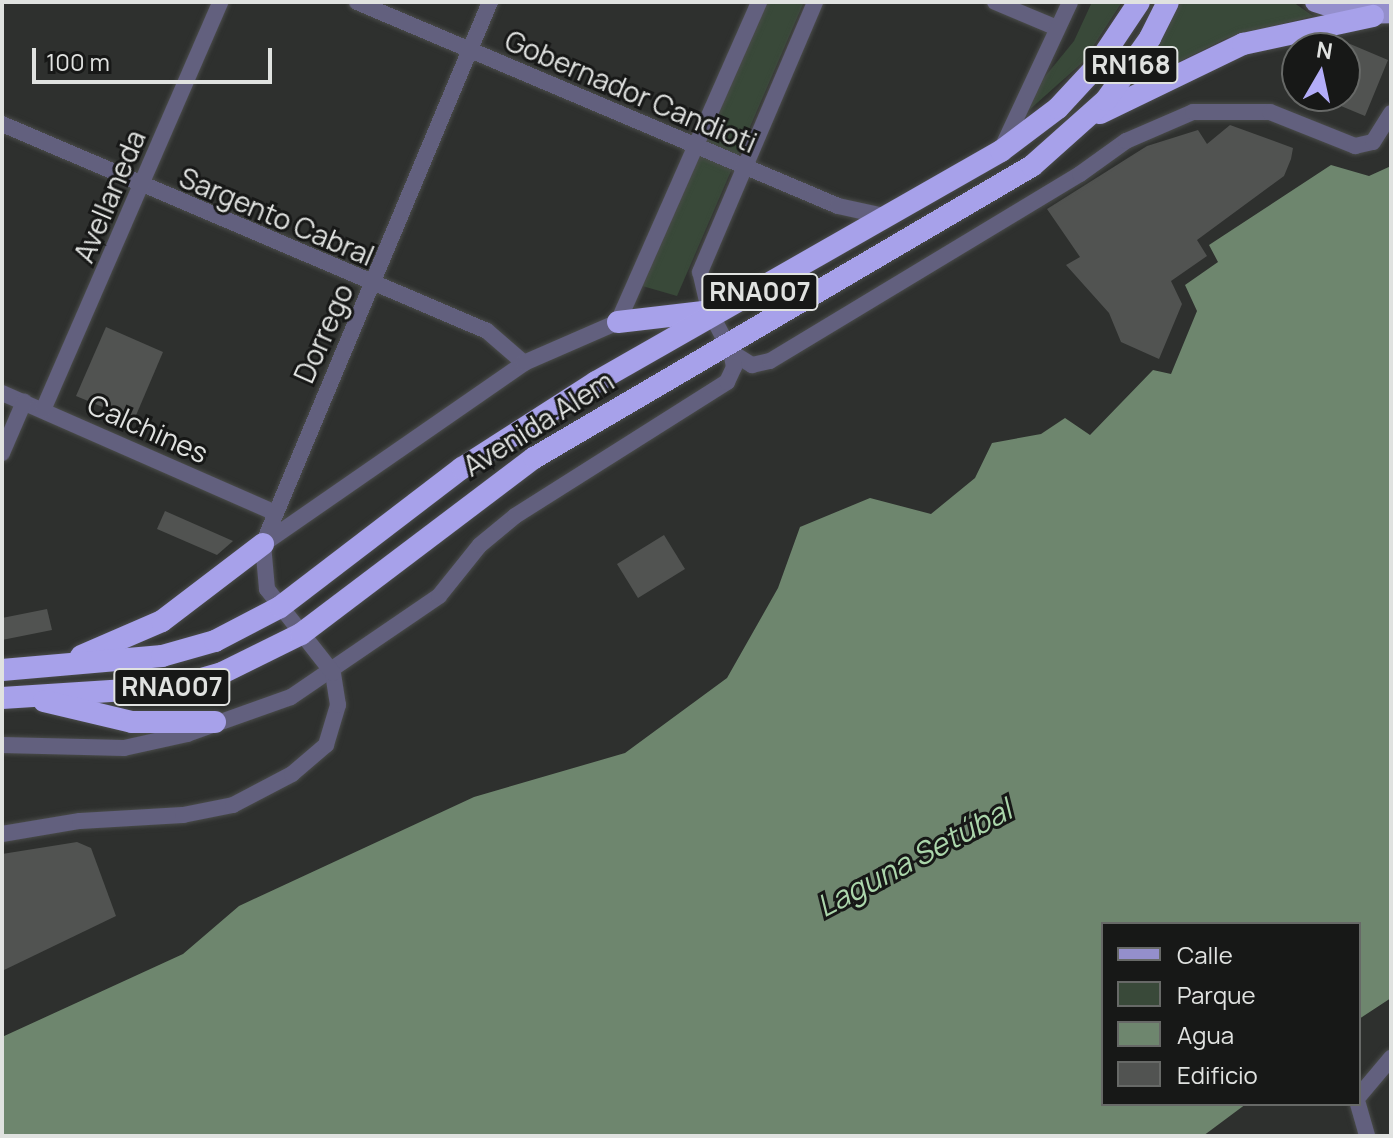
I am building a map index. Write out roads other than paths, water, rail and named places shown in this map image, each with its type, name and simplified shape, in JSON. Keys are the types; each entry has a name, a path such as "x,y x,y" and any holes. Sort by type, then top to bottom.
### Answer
{"highway":[{"name":"RNA007","path":"1001,151 1058,108 1095,68 1139,2"},
{"name":"RN168","path":"1085,121 1118,84 1168,2"},
{"path":"1085,121 1243,44 1382,15"},
{"name":"Avenida Alem","path":"2,698 173,687 222,673 301,634 522,465 729,348 1032,166 1085,121"},
{"name":"Avenida Alem","path":"2,670 177,652 236,632 280,607 462,468 596,382 1001,151"},
{"path":"618,322 717,313"},
{"path":"33,668 90,654 162,621 263,544"},
{"path":"32,697 93,717 132,722 215,722"}],"main road":[{"path":"1315,2 1382,15"}],"street":[{"name":"Avellaneda","path":"43,410 143,186 220,2"},
{"name":"Gobernador Candioti","path":"357,2 838,206 888,217"},
{"name":"Dorrego","path":"333,673 264,582 263,544 273,512 373,285 490,2"},
{"path":"618,322 759,2"},
{"path":"2,745 124,748 187,734 291,697 333,673 449,588 480,545 515,516 727,382 734,367 729,348 717,313 699,279 815,2"},
{"path":"995,2 1057,28"},
{"path":"1001,151 1070,2"},
{"path":"729,348 752,365 770,361 1080,174 1126,141 1193,112 1270,112 1355,146 1373,142 1391,113"},
{"name":"Sargento Cabral","path":"2,124 373,285 487,331 524,363"},
{"name":"Avenida Alem","path":"263,544 524,363 618,322"},
{"name":"Calchines","path":"2,393 273,512"},
{"path":"2,453 24,402"},
{"path":"2,834 80,821 183,815 255,796 310,763 326,745 338,705 333,673"},
{"path":"1361,1094 1391,1058"},
{"path":"1359,1106 1367,1136"}],"water":[{"name":"Laguna Setúbal","path":"1331,165 1369,176 1391,166 1391,998 1361,1018 1361,922 1101,922 1101,1106 1243,1106 1203,1136 2,1136 2,1037 183,954 239,906 474,797 625,753 727,678 778,588 800,527 870,498 931,514 975,478 992,443 1041,434 1065,418 1090,435 1153,370 1171,374 1197,311 1185,285 1218,262 1209,245"}]}
